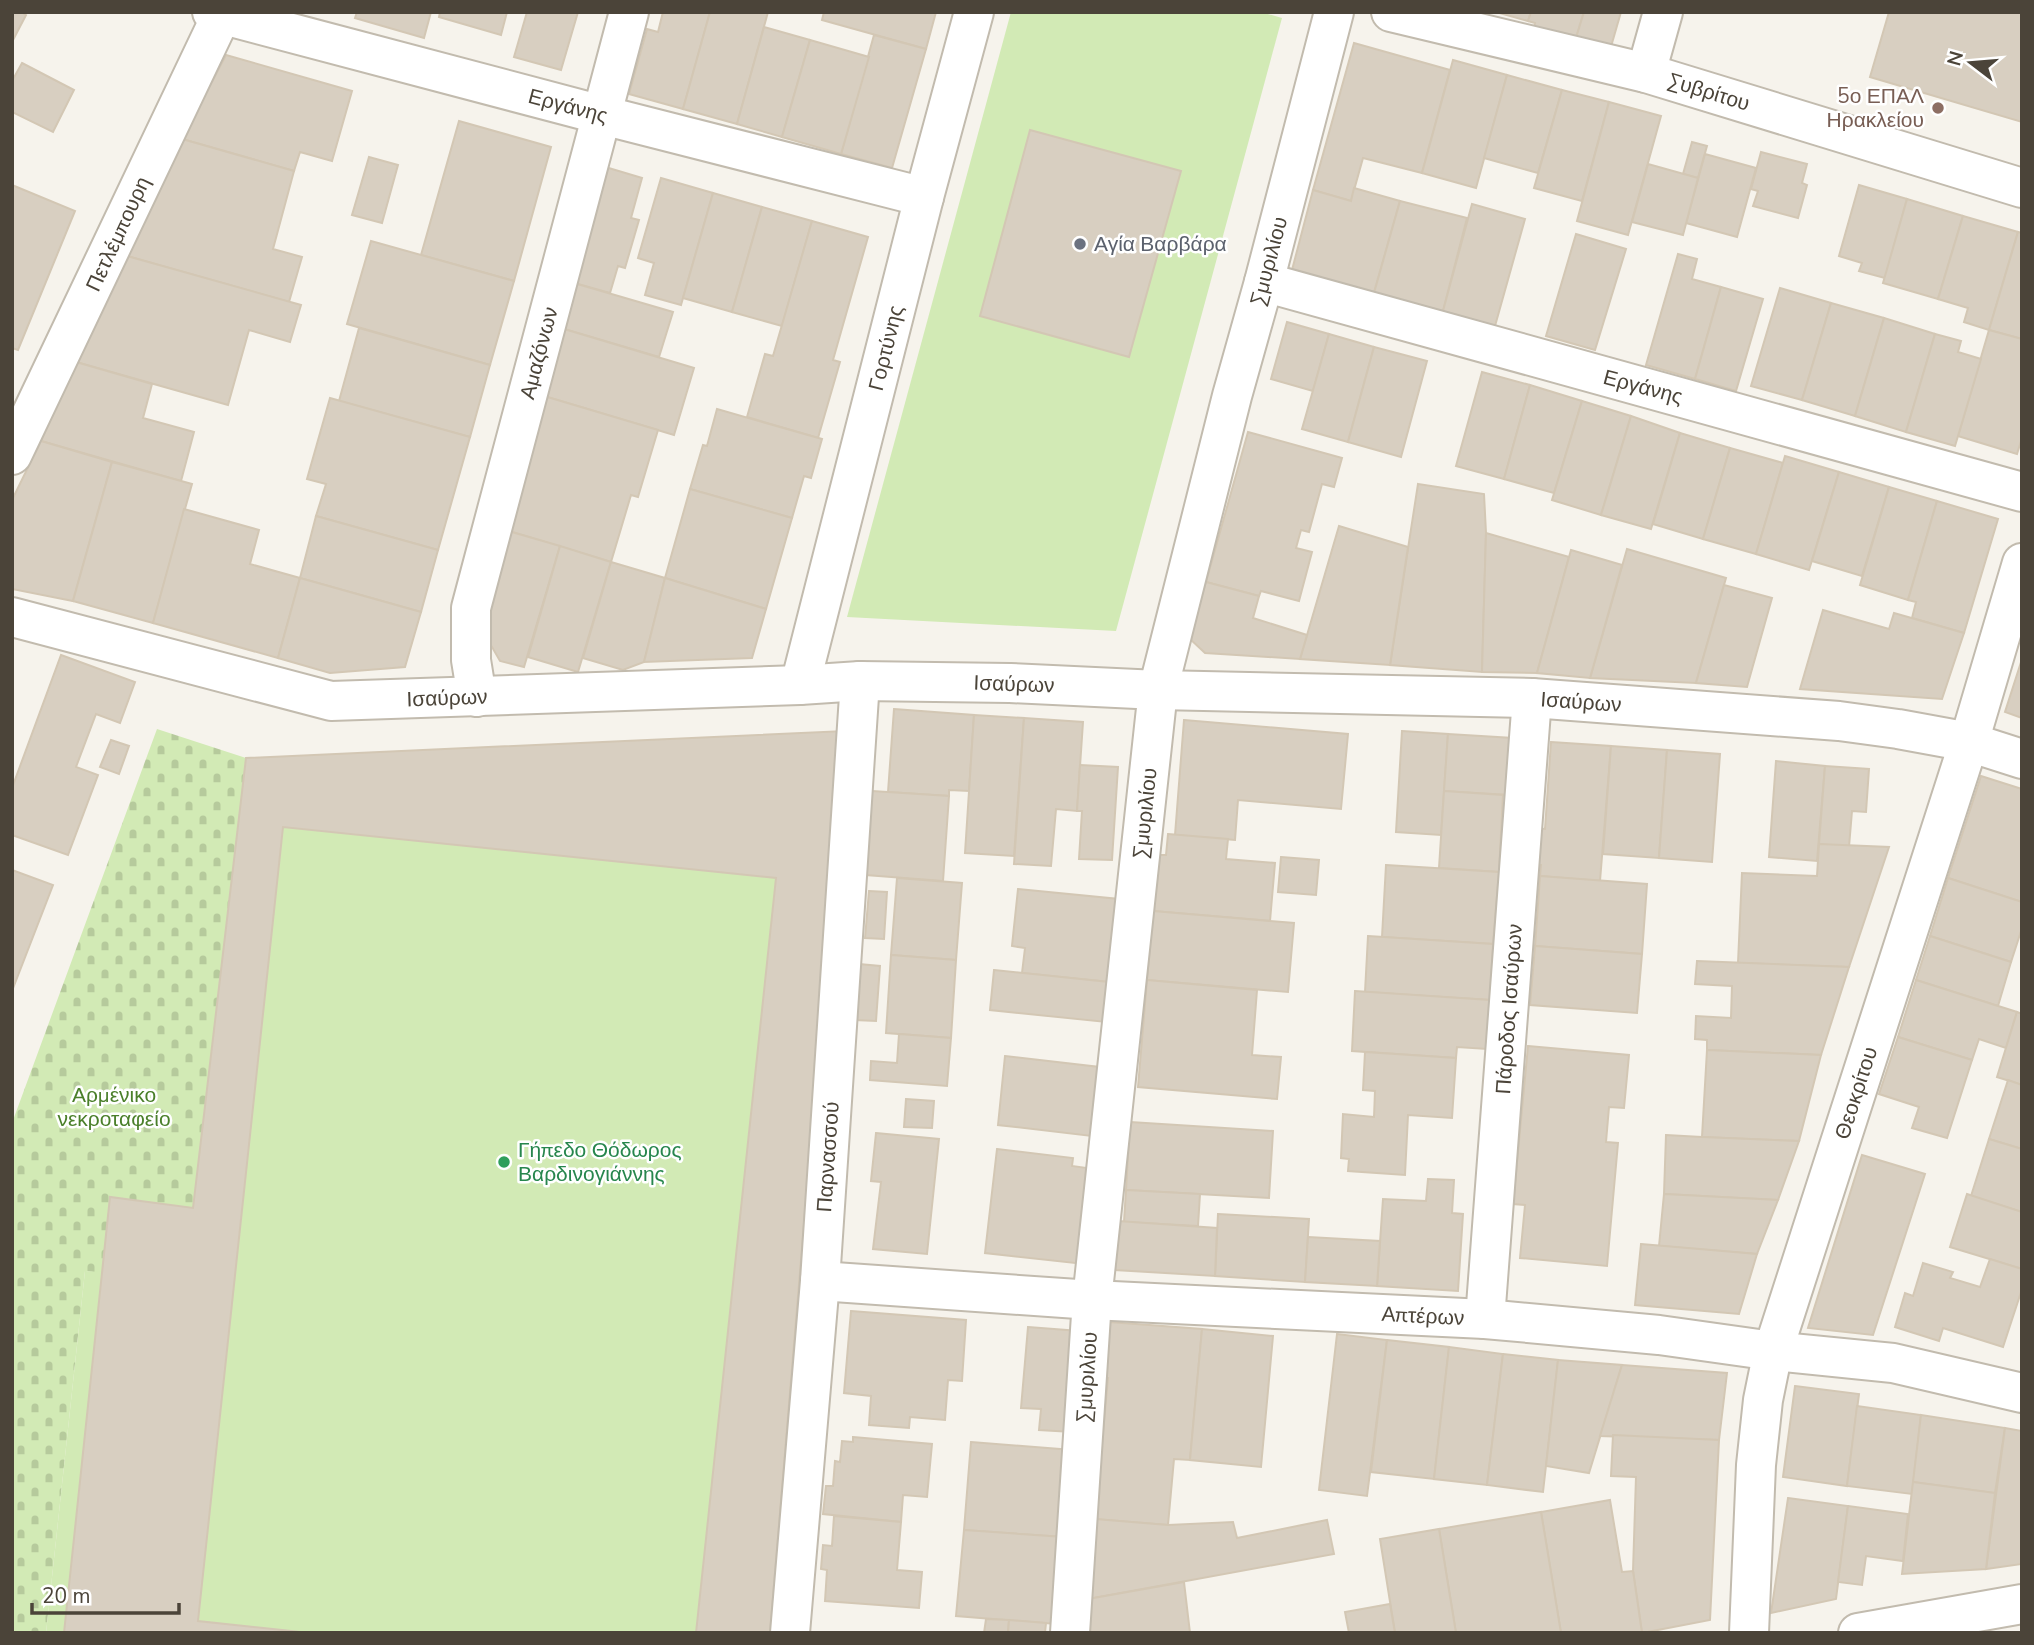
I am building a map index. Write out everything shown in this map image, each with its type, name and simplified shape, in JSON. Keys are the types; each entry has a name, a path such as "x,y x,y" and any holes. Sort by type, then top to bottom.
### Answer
{"street":[{"name":"Αμαζόνων","path":"477,697 471,660 471,608 629,12"},
{"name":"Γορτύνης","path":"800,685 924,197 974,12"},
{"name":"Σμυριλίου","path":"1070,1633 1092,1300 1158,691 1231,396 1264,282 1334,12"},
{"name":"Συβρίτου","path":"1391,12 1646,73 2022,188"},
{"path":"1646,73 1663,12"},
{"name":"Εργάνης","path":"219,13 924,197"},
{"name":"Πετλέμπουρη","path":"12,455 219,13"},
{"name":"Εργάνης","path":"1264,282 2022,492"},
{"name":"Θεοκρίτου","path":"1749,1633 1756,1465 1763,1400 1773,1350 1969,742 2022,563"},
{"name":"Ισαύρων","path":"12,617 331,701 860,681 1010,683 1158,691 1532,698 1839,721 1969,742 2022,759"},
{"name":"Παρνασσού","path":"790,1633 820,1282 860,681"},
{"name":"Πάροδος Ισαύρων","path":"1485,1319 1532,698"},
{"name":"Απτέρων","path":"820,1282 1092,1300 1485,1319 1659,1335 1893,1363 2022,1393"},
{"path":"1858,1633 2022,1604"}],"green space":[{"path":"1011,12 1261,12 1282,18 1116,631 847,617"},
{"name":"Αρμένικο νεκροταφείο","path":"157,729 246,758 193,1208 110,1198 102,1273 85,1271 46,1633 12,1633 12,1123"},
{"name":"Γήπεδο Θόδωρος Βαρδινογιάννης","path":"845,731 770,1633 46,1633 85,1271 102,1272 110,1197 193,1208 246,758"}],"building":[{"path":"12,12 26,15 12,42"},
{"path":"357,12 431,12 424,38 355,18"},
{"path":"440,12 507,12 501,35 439,17"},
{"path":"527,12 578,12 561,70 514,57"},
{"path":"663,12 710,12 683,109 629,94 647,29 658,32"},
{"path":"710,12 768,12 737,124 683,109"},
{"path":"824,12 936,12 926,49 822,20"},
{"path":"1496,12 1531,12 1528,21"},
{"path":"1531,12 1584,12 1575,41 1534,29 1535,23 1528,21"},
{"path":"1584,12 1621,12 1610,50 1575,41"},
{"path":"1889,12 2022,12 2022,122 1870,77"},
{"path":"764,27 810,40 782,137 737,124"},
{"path":"874,35 926,49 892,168 841,154"},
{"path":"810,40 869,57 841,154 782,137"},
{"path":"1354,43 1450,70 1422,173 1363,158 1351,201 1313,190"},
{"path":"226,55 352,91 332,161 300,152 294,171 182,139"},
{"path":"1453,60 1507,75 1476,188 1422,173"},
{"path":"22,63 74,90 53,132 12,112 12,81"},
{"path":"1507,75 1562,90 1538,173 1484,158"},
{"path":"1562,90 1609,102 1582,201 1534,188"},
{"path":"1609,102 1661,116 1628,235 1577,221"},
{"path":"459,121 551,147 514,281 421,255"},
{"name":"Αγία Βαρβάρα","path":"1030,130 1181,171 1129,357 980,316"},
{"path":"182,139 294,171 273,249 302,257 289,302 127,256"},
{"path":"1692,142 1707,146 1698,178 1683,174"},
{"path":"1761,152 1807,164 1802,183 1807,185 1798,218 1753,206 1758,191 1751,189"},
{"path":"1705,154 1756,168 1737,237 1686,223"},
{"path":"369,157 398,165 382,223 352,215"},
{"path":"1648,164 1698,178 1683,235 1632,222"},
{"path":"602,166 642,178 631,218 639,220 625,268 618,266 610,293 567,281"},
{"path":"661,178 713,193 681,305 645,295 654,263 638,258"},
{"path":"12,185 75,211 18,350 12,348"},
{"path":"1859,185 1907,199 1885,278 1859,271 1862,263 1839,256"},
{"path":"1354,188 1400,201 1374,293 1292,270 1313,190 1351,201"},
{"path":"713,193 762,207 732,312 683,298"},
{"path":"1907,199 1963,216 1938,299 1883,283"},
{"path":"1400,201 1467,218 1443,311 1374,293"},
{"path":"1472,204 1525,219 1495,326 1443,311"},
{"path":"762,207 812,221 782,326 732,312"},
{"path":"1963,216 2018,232 1989,330 1964,322 1968,308 1938,299"},
{"path":"812,221 868,237 833,360 840,362 818,438 747,417 765,354 773,356"},
{"path":"2018,232 2022,233 2022,339 1989,330"},
{"path":"1576,234 1626,249 1595,350 1546,336"},
{"path":"371,241 514,281 490,365 347,324"},
{"path":"1678,254 1697,259 1692,279 1721,287 1695,379 1646,365"},
{"path":"127,256 301,305 290,342 249,330 228,405 76,362"},
{"path":"567,281 673,312 659,357 554,326"},
{"path":"1721,287 1763,299 1736,391 1695,379"},
{"path":"1780,288 1831,303 1802,400 1751,386"},
{"path":"1831,303 1884,318 1855,416 1802,400"},
{"path":"1884,318 1935,334 1906,432 1855,416"},
{"path":"1287,322 1329,334 1313,391 1271,379"},
{"path":"359,328 490,365 470,437 339,401"},
{"path":"564,329 694,368 674,435 544,396"},
{"path":"1989,330 2022,339 2022,438 2017,454 1958,436"},
{"path":"1329,334 1374,347 1348,442 1302,429"},
{"path":"1935,334 1961,341 1958,352 1981,359 1955,446 1906,432"},
{"path":"1374,347 1427,361 1401,457 1348,442"},
{"path":"76,362 152,384 143,418 194,432 181,481 41,441"},
{"path":"1482,372 1530,385 1504,479 1456,466"},
{"path":"1530,385 1582,401 1554,493 1504,479"},
{"path":"544,396 658,430 638,497 631,495 611,562 505,530"},
{"path":"330,398 470,437 438,550 316,516 326,484 307,479"},
{"path":"1582,401 1631,416 1601,515 1552,500"},
{"path":"717,409 822,439 811,478 804,476 792,518 690,489 703,445 707,446"},
{"path":"1631,416 1680,433 1651,529 1601,515"},
{"path":"1248,432 1342,458 1334,487 1322,484 1309,532 1301,530 1296,548 1312,552 1299,601 1261,591 1259,596 1206,582"},
{"path":"1680,433 1730,448 1703,539 1653,524"},
{"path":"41,441 112,462 73,601 12,589 12,500"},
{"path":"1730,448 1783,463 1756,554 1703,539"},
{"path":"1785,456 1839,472 1809,570 1756,554"},
{"path":"112,462 192,484 153,623 73,601"},
{"path":"1839,472 1889,487 1862,576 1812,561"},
{"path":"1418,484 1484,494 1486,533 1482,672 1390,665"},
{"path":"1889,487 1937,501 1908,600 1860,585"},
{"path":"690,489 792,518 766,609 665,578"},
{"path":"1937,501 1998,519 1964,633 1912,618 1916,602 1908,600"},
{"path":"184,509 259,530 250,564 300,578 278,658 153,623"},
{"path":"316,516 438,550 421,612 300,578"},
{"path":"1339,526 1408,547 1390,665 1300,659"},
{"path":"505,530 560,546 524,667 500,661 477,621"},
{"path":"1486,533 1569,557 1537,673 1482,672"},
{"path":"560,546 611,562 578,672 528,657"},
{"path":"1627,549 1726,578 1696,683 1590,678"},
{"path":"1571,550 1622,565 1590,678 1537,673"},
{"path":"611,562 665,578 644,662 623,670 583,658"},
{"path":"300,578 421,612 405,667 330,673 278,658"},
{"path":"665,578 766,609 752,658 644,662"},
{"path":"1206,582 1259,596 1253,618 1307,635 1300,659 1205,653 1189,638"},
{"path":"1724,585 1772,598 1747,687 1696,683"},
{"path":"1823,610 1889,629 1894,613 1964,633 1942,699 1800,689"},
{"path":"61,655 135,682 120,723 96,714 76,767 98,775 68,855 12,835 12,788"},
{"path":"2022,659 2022,718 2005,712"},
{"path":"894,709 974,715 969,791 949,790 949,796 888,792"},
{"path":"974,715 1024,718 1014,856 965,853"},
{"path":"1024,718 1083,722 1077,811 1056,809 1051,866 1014,864"},
{"path":"1184,720 1348,734 1341,809 1238,800 1235,840 1175,835"},
{"path":"845,731 770,1633 696,1633 776,878 283,827 198,1621 310,1633 64,1633 110,1197 193,1208 246,758"},
{"path":"1402,731 1448,734 1441,835 1396,832"},
{"path":"1448,734 1513,738 1509,795 1444,791"},
{"path":"111,740 129,746 119,774 100,767"},
{"path":"1551,742 1611,746 1600,881 1540,876 1541,865 1533,865 1536,828 1545,829"},
{"path":"1611,746 1667,750 1659,858 1603,854"},
{"path":"1667,750 1720,754 1712,862 1659,858"},
{"path":"1776,761 1825,766 1817,861 1769,857"},
{"path":"1080,765 1118,767 1112,860 1079,859 1082,811 1077,811"},
{"path":"1825,766 1869,769 1866,812 1852,811 1849,847 1819,844"},
{"path":"1981,776 2022,789 2022,902 1948,878"},
{"path":"872,791 949,796 943,881 866,875"},
{"path":"1444,791 1503,795 1499,872 1439,868"},
{"path":"1168,834 1228,839 1226,859 1275,863 1270,921 1153,911 1158,855 1166,855"},
{"path":"1819,844 1889,847 1849,967 1738,963 1742,873 1817,876"},
{"path":"1281,857 1319,860 1316,895 1278,892"},
{"path":"1386,865 1499,872 1493,944 1382,937"},
{"path":"12,870 53,885 12,991"},
{"path":"1540,876 1647,884 1642,954 1535,946"},
{"path":"897,878 962,883 956,960 891,955"},
{"path":"1948,878 2022,902 2022,928 2011,962 1930,936"},
{"path":"1018,889 1119,899 1109,982 1022,973 1025,948 1012,946"},
{"path":"869,891 887,892 884,939 865,938"},
{"path":"1153,911 1294,923 1288,992 1147,980"},
{"path":"1368,936 1493,944 1490,1000 1365,992"},
{"path":"1930,936 2011,962 1998,1006 1916,980"},
{"path":"1535,946 1642,954 1637,1013 1530,1005"},
{"path":"891,955 956,960 951,1038 886,1033"},
{"path":"1697,961 1849,967 1821,1055 1707,1050 1707,1040 1695,1039 1696,1016 1731,1018 1732,986 1695,984"},
{"path":"859,964 880,966 876,1021 855,1020"},
{"path":"994,970 1109,982 1106,1022 990,1010"},
{"path":"1147,980 1257,990 1252,1055 1281,1057 1277,1099 1138,1087"},
{"path":"1916,980 2017,1012 2006,1048 1979,1039 1972,1060 1898,1037"},
{"path":"1355,991 1490,1000 1487,1049 1457,1047 1456,1058 1352,1051"},
{"path":"2017,1012 2022,1014 2022,1085 1997,1077"},
{"path":"899,1034 951,1038 947,1086 870,1080 871,1061 897,1063"},
{"path":"1898,1037 1972,1060 1947,1138 1912,1128 1919,1107 1879,1094"},
{"path":"1528,1046 1629,1055 1624,1108 1609,1107 1606,1142 1618,1143 1607,1266 1520,1258 1525,1205 1513,1204"},
{"path":"1707,1050 1821,1055 1799,1141 1702,1137"},
{"path":"1365,1052 1456,1058 1452,1118 1408,1115 1405,1175 1348,1171 1349,1159 1341,1158 1343,1114 1374,1117 1375,1091 1363,1090"},
{"path":"1005,1056 1108,1068 1100,1137 998,1125"},
{"path":"2008,1080 2022,1085 2022,1149 1989,1139"},
{"path":"906,1099 934,1101 932,1128 904,1127"},
{"path":"1130,1122 1273,1131 1269,1198 1126,1190"},
{"path":"876,1133 939,1139 927,1254 873,1249 881,1182 871,1181"},
{"path":"1666,1135 1799,1141 1778,1200 1664,1194"},
{"path":"1989,1139 2022,1149 2022,1212 1971,1196"},
{"path":"997,1149 1073,1158 1072,1166 1094,1169 1084,1264 985,1253"},
{"path":"1862,1155 1925,1174 1873,1335 1808,1328"},
{"path":"1428,1179 1454,1180 1452,1213 1463,1214 1458,1291 1377,1286 1383,1199 1426,1201"},
{"path":"1126,1190 1200,1194 1198,1226 1124,1222"},
{"path":"1664,1194 1778,1200 1757,1254 1659,1246"},
{"path":"1967,1194 2022,1212 2022,1269 1950,1247"},
{"path":"1218,1214 1309,1219 1305,1282 1215,1276"},
{"path":"1118,1221 1217,1228 1215,1276 1115,1270"},
{"path":"1308,1237 1380,1241 1377,1286 1305,1282"},
{"path":"1641,1244 1757,1254 1739,1314 1635,1305"},
{"path":"1990,1259 2022,1269 2022,1289 2003,1347 1943,1328 1939,1341 1895,1327 1905,1293 1913,1296 1923,1263 1953,1272 1950,1278 1980,1287"},
{"path":"851,1311 966,1320 962,1381 948,1380 945,1420 910,1417 909,1428 869,1425 871,1396 844,1393"},
{"path":"1109,1322 1202,1329 1190,1460 1174,1459 1168,1525 1095,1519 1108,1378 1104,1378"},
{"path":"1028,1327 1079,1331 1072,1432 1039,1430 1041,1409 1021,1408"},
{"path":"1202,1329 1273,1336 1261,1467 1190,1460"},
{"path":"1337,1334 1387,1340 1367,1496 1319,1490"},
{"path":"1387,1340 1449,1347 1434,1479 1371,1472"},
{"path":"1449,1347 1503,1354 1487,1485 1434,1479"},
{"path":"1503,1354 1558,1360 1543,1492 1487,1485"},
{"path":"1558,1360 1622,1365 1589,1473 1546,1466"},
{"path":"1622,1365 1727,1373 1719,1440 1600,1436"},
{"path":"1795,1386 1859,1394 1847,1486 1783,1477"},
{"path":"1857,1406 1921,1415 1912,1494 1847,1486"},
{"path":"1921,1415 2005,1428 1995,1493 1913,1482"},
{"path":"2005,1428 2022,1431 2022,1564 1986,1569"},
{"path":"1613,1435 1719,1440 1710,1620 1642,1633 1633,1571 1636,1477 1611,1476"},
{"path":"853,1437 932,1444 927,1497 903,1495 901,1522 823,1514 826,1486 833,1486 835,1461 840,1462 842,1441 853,1442"},
{"path":"971,1442 1072,1450 1064,1537 964,1530"},
{"path":"1913,1482 1995,1493 1986,1569 1902,1574"},
{"path":"1788,1498 1848,1506 1836,1599 1771,1613"},
{"path":"1610,1500 1622,1572 1633,1571 1642,1633 1561,1633 1541,1512"},
{"path":"1848,1506 1908,1514 1903,1561 1866,1556 1862,1585 1838,1582"},
{"path":"1541,1512 1561,1633 1456,1633 1439,1529"},
{"path":"834,1516 901,1522 897,1570 922,1572 919,1608 825,1601 827,1570 821,1569 823,1545 832,1546"},
{"path":"1095,1519 1168,1525 1233,1522 1237,1538 1327,1520 1334,1554 1088,1599"},
{"path":"1439,1529 1456,1633 1395,1633 1380,1539"},
{"path":"964,1530 1064,1537 1056,1624 956,1616"},
{"path":"1184,1582 1190,1633 1090,1633 1088,1599"},
{"path":"1390,1604 1395,1633 1349,1633 1345,1612"},
{"path":"986,1619 1009,1620 1008,1633 984,1633"},
{"path":"1009,1620 1046,1623 1045,1633 1008,1633"}],"place":[{"name":"5ο ΕΠΑΛ Ηρακλείου","path":"1938,108"},
{"name":"Αγία Βαρβάρα","path":"1080,244"},
{"name":"Γήπεδο Θόδωρος Βαρδινογιάννης","path":"504,1162"}]}
